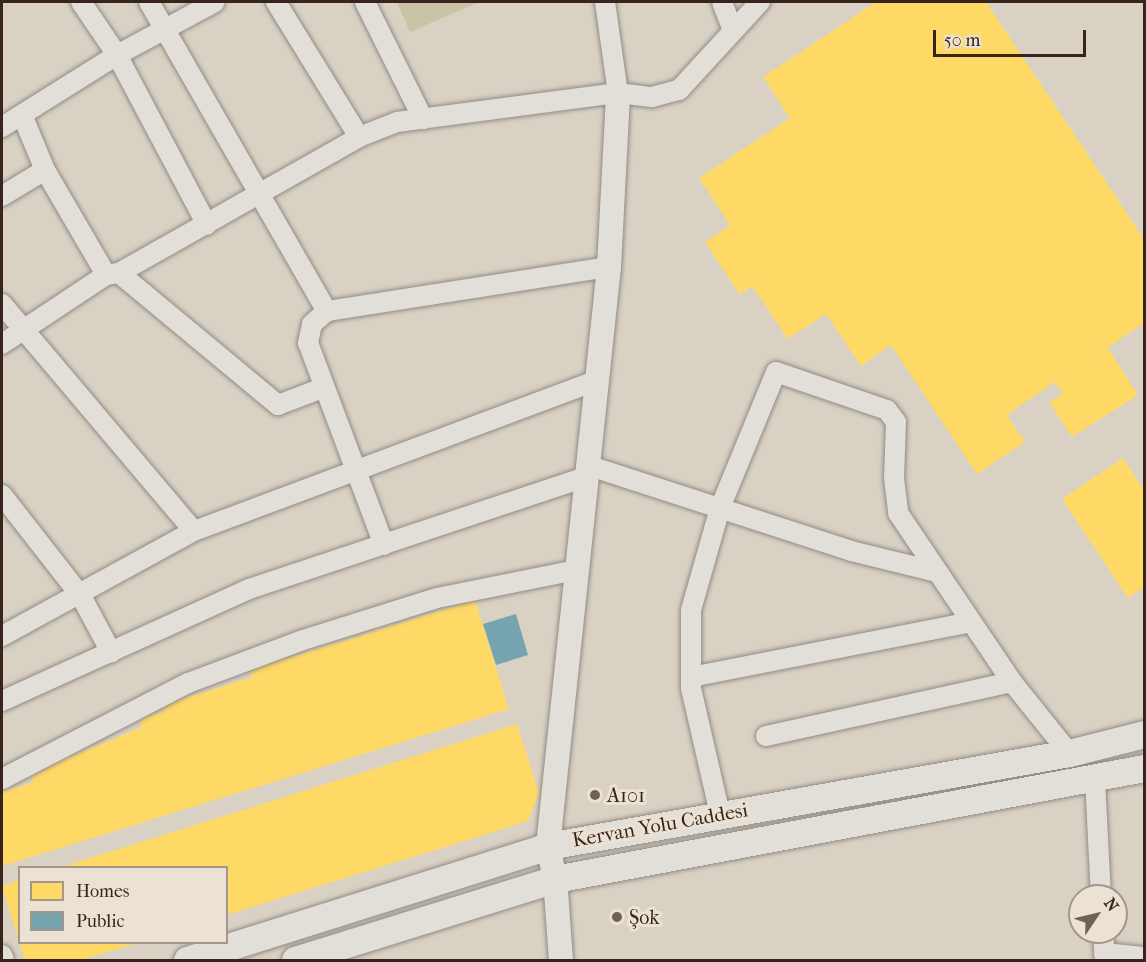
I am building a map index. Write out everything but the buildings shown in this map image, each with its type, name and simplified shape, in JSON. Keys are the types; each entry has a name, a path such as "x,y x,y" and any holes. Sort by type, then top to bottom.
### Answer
{"main road":[{"name":"Kervan Yolu Caddesi","path":"187,960 548,846 1069,753 1144,734"},
{"name":"Kervan Yolu Caddesi","path":"295,960 555,879 1144,768"}],"street":[{"path":"81,2 117,56 207,225"},
{"path":"149,2 263,194 327,311"},
{"path":"2,127 23,117 117,56 165,32 215,2"},
{"path":"276,2 359,137"},
{"path":"365,2 423,119"},
{"path":"561,960 555,879 548,846 595,381 609,267 618,93 604,2"},
{"path":"722,2 733,30"},
{"path":"2,344 20,328 112,274 263,194 359,137 396,122 618,93 652,97 679,90 760,2"},
{"path":"23,117 45,170 112,274 278,405 325,387"},
{"path":"2,196 45,170"},
{"path":"384,545 308,343 312,324 327,311 609,267"},
{"path":"2,304 194,531"},
{"path":"720,814 691,677 691,610 720,508 776,372 887,410 896,422 894,478 898,513 1012,682 1069,753"},
{"path":"2,636 81,596 194,531 595,381"},
{"path":"2,701 249,589 384,545 586,471 720,508 851,551 937,572"},
{"path":"2,495 81,596 111,652"},
{"path":"2,779 188,683 303,640 437,598 576,570"},
{"path":"691,677 971,622"},
{"path":"766,736 1012,682"},
{"path":"1095,779 1100,884"},
{"path":"2,955 4,960"},
{"path":"1104,956 1144,957"}],"shaded area":[{"path":"397,2 479,2 410,32"}],"place":[{"name":"A101","path":"595,795"},
{"name":"Şok","path":"617,917"}]}
